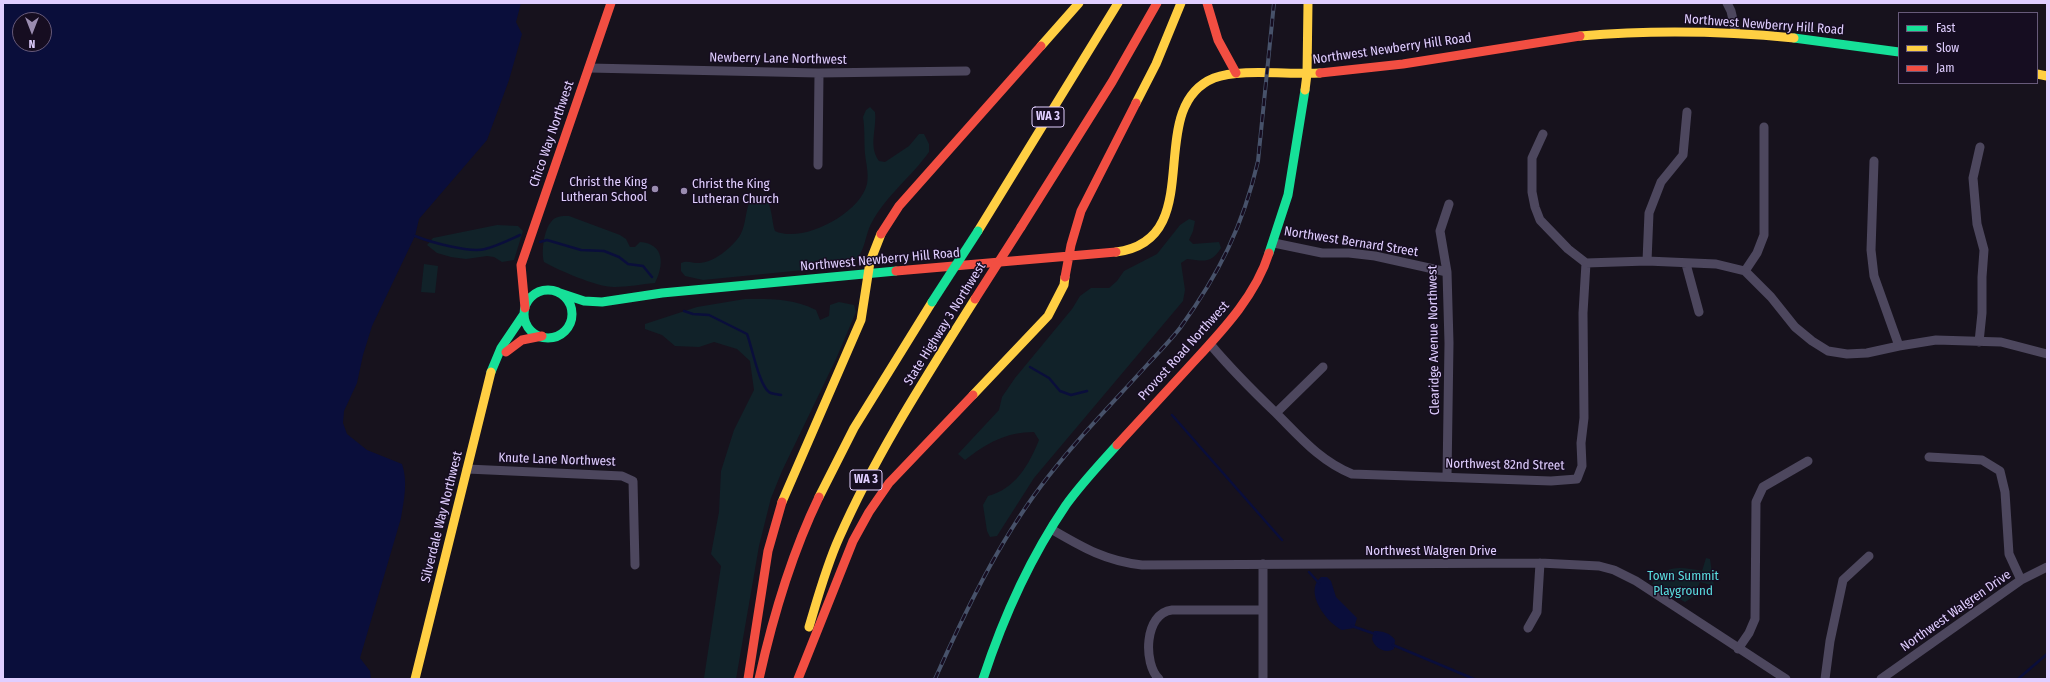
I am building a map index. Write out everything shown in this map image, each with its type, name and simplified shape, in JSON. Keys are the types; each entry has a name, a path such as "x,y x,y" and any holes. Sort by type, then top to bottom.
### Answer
{"main road":[{"name":"Chico Way Northwest","path":"525,311 521,274 525,252 611,3"},
{"path":"748,679 771,535 786,490 861,320 868,274 877,238 893,212 1080,3"},
{"name":"State Highway 3 Northwest","path":"759,679 764,652 782,592 809,518 845,445 1118,3"},
{"name":"State Highway 3 Northwest","path":"797,679 819,593 851,509 880,454 1112,82 1157,3"},
{"path":"797,679 849,551 869,512 889,483 1048,316 1064,285 1074,232 1082,211 1156,64 1181,3"},
{"path":"1207,3 1215,31 1225,54 1236,73"},
{"name":"Provost Road Northwest","path":"983,679 992,652 1025,574 1066,505 1095,469 1210,344 1245,301 1263,272 1288,195 1307,74 1308,3"},
{"name":"Northwest Newberry Hill Road","path":"560,293 584,301 602,302 761,283 1069,257 1133,249 1148,241 1157,232 1168,209 1180,120 1185,103 1194,92 1206,82 1222,75 1236,73 1307,74 1353,71 1580,36 1662,31 1736,33 1824,41 1898,52"},
{"path":"521,274 532,286 548,290 560,293 566,298 571,306 572,316 569,326 557,335 542,336 530,328 525,311 534,294 548,290"},
{"name":"Northwest Newberry Hill Road","path":"569,326 576,316 602,302"},
{"name":"Silverdale Way Northwest","path":"415,679 495,363 501,348 525,311"},
{"name":"Silverdale Way Northwest","path":"495,363 516,341 530,337 542,336"}],"street":[{"path":"1726,3 1731,11 1736,33"},
{"name":"Newberry Lane Northwest","path":"589,68 819,73 966,71"},
{"path":"818,165 819,73"},
{"path":"1647,261 1649,213 1661,182 1683,155 1687,112"},
{"path":"1745,271 1757,253 1764,235 1764,127"},
{"path":"1543,134 1532,158 1532,192 1535,207 1540,220 1568,249 1586,263 1647,261 1686,264 1716,264 1745,271 1771,297 1795,327 1812,341 1828,351 1847,354 1867,353 1936,340 2001,342 2047,354"},
{"path":"1979,342 1982,313 1984,250 1977,224 1973,178 1980,147"},
{"path":"1874,161 1871,250 1874,276 1899,346"},
{"name":"Clearidge Avenue Northwest","path":"1447,477 1449,343 1447,272 1440,230 1449,204"},
{"name":"Northwest Bernard Street","path":"1274,242 1322,253 1349,253 1375,256 1447,272"},
{"name":"Northwest 82nd Street","path":"1210,344 1237,376 1324,460 1337,468 1352,474 1551,481 1577,479 1582,466 1584,418 1585,376 1583,313 1586,263"},
{"path":"1686,264 1699,312"},
{"path":"1276,413 1323,368"},
{"path":"1929,457 1982,460 2000,471 2005,492 2009,554 2021,580"},
{"path":"1738,649 1749,633 1755,619 1756,502 1763,487 1808,461"},
{"name":"Knute Lane Northwest","path":"467,469 622,476 633,481 635,565"},
{"name":"Northwest Walgren Drive","path":"1051,529 1094,554 1129,563 1168,565 1540,564 1585,565 1614,570 1636,581 1666,600 1738,649 1786,679"},
{"path":"1825,679 1830,641 1843,580 1869,556"},
{"path":"1263,679 1264,564"},
{"path":"1528,628 1537,612 1540,564"},
{"name":"Northwest Walgren Drive","path":"1881,679 2021,580 2047,567"},
{"path":"1159,679 1152,671 1150,648 1153,622 1160,614 1172,610 1264,610"}],"green space":[{"path":"870,107 875,112 873,143 879,161 885,162 909,146 919,134 924,134 929,144 929,152 884,203 869,228 863,248 856,259 844,266 703,280 685,276 681,271 681,263 699,263 716,258 736,241 742,231 748,206 755,197 762,194 766,198 770,207 775,231 786,234 814,230 828,224 853,206 862,195 868,180 863,117 866,110"},
{"path":"569,216 620,235 626,239 630,247 635,247 640,242 654,247 658,251 661,263 655,283 625,287 608,287 579,278 544,262 544,241 549,226 557,217"},
{"path":"1189,219 1195,221 1189,240 1193,244 1219,242 1221,248 1214,257 1210,259 1203,261 1187,259 1181,263 1185,290 1183,301 1034,478 997,536 990,537 987,531 983,505 988,496 998,493 1006,488 1020,475 1031,458 1039,440 1034,432 1014,434 1006,436 981,448 965,460 958,454 999,410 1002,397 1015,378 1072,309 1080,296 1091,288 1109,288 1117,281 1124,271 1157,254 1180,225"},
{"path":"497,225 518,226 523,231 514,260 502,262 494,257 487,256 466,259 451,257 437,253 427,245 433,238"},
{"path":"424,264 438,266 435,293 421,292"},
{"path":"745,299 781,300 798,303 816,310 820,320 829,316 830,305 839,302 854,305 856,312 836,359 782,471 771,498 759,546 736,679 699,679 704,678 721,566 711,554 719,512 721,471 734,430 754,390 750,361 737,349 714,342 699,347 675,346 662,335 645,329 645,324 697,307"},
{"name":"Town Summit Playground","path":"1706,558 1710,559 1714,586 1700,582 1693,597 1685,602 1652,584 1663,573 1674,568 1702,571"}],"shaded area":[{"path":"3,3 521,3 516,22 522,34 509,80 487,140 419,219 415,236 372,326 363,355 357,383 344,411 343,423 347,434 367,450 402,464 405,477 405,491 401,518 360,658 370,671 371,679 3,679"},
{"path":"1321,577 1327,577 1331,581 1336,597 1357,618 1354,628 1342,630 1330,621 1324,614 1316,599 1315,591 1316,583"},
{"path":"1374,631 1389,634 1395,640 1394,649 1384,651 1378,648 1373,643 1372,639"}],"waterway":[{"path":"415,236 450,246 469,250 478,250 503,243 520,235"},
{"path":"540,242 547,240 581,250 604,251 619,257 628,264 643,266 652,277"},
{"path":"684,311 693,314 709,315 747,334 759,374 765,388 770,393 781,395"},
{"path":"1030,367 1049,378 1060,391 1071,395 1087,391"},
{"path":"1172,415 1282,540"},
{"path":"1309,572 1319,583"},
{"path":"1352,626 1375,634"},
{"path":"1393,645 1474,679"},
{"path":"2018,679 2047,654"}],"railway":[{"path":"935,679 970,604 996,555 1025,508 1053,470 1092,424 1180,328 1218,269 1245,207 1258,161 1274,3"}],"traffic: fast":[{"path":"1794,38 1898,52"},
{"path":"1269,253 1288,195 1305,90"},
{"path":"932,302 978,231"},
{"path":"560,293 584,301 602,302 662,293 896,271"},
{"path":"548,290 557,292 565,297 570,305 572,314 570,323 565,331 557,336 548,338 539,336 531,331 526,323 524,314 526,305 531,297 539,292 548,290"},
{"path":"491,372 501,348 524,314"},
{"path":"983,679 999,634 1018,589 1053,525 1072,497 1117,445"}],"traffic: slow":[{"path":"1041,46 1079,3"},
{"path":"978,231 1118,3"},
{"path":"1136,103 1156,64 1181,3"},
{"path":"1305,90 1307,74 1308,3"},
{"path":"1580,36 1687,32 1794,38"},
{"path":"1116,252 1144,242 1161,224 1170,200 1176,143 1181,116 1193,94 1214,78 1237,73 1320,73"},
{"path":"2038,74 2047,76"},
{"path":"782,502 861,320 870,262 881,234"},
{"path":"973,395 1048,316 1064,285 1065,277"},
{"path":"809,627 830,560 853,507 902,416 975,299"},
{"path":"819,497 854,428 932,302"},
{"path":"415,679 491,372"}],"traffic: jam":[{"path":"525,308 521,265 611,3"},
{"path":"1021,227 1112,82 1157,3"},
{"path":"1207,3 1218,40 1236,73"},
{"path":"1320,73 1403,64 1580,36"},
{"path":"881,234 899,206 1041,46"},
{"path":"1065,277 1071,245 1081,211 1136,103"},
{"path":"975,299 1021,227"},
{"path":"896,271 1116,252"},
{"path":"1117,445 1235,315 1255,285 1269,253"},
{"path":"506,352 522,340 542,336"},
{"path":"798,679 853,541 869,512 889,483 973,395"},
{"path":"759,679 770,632 791,563 819,497"},
{"path":"748,679 768,551 782,502"}],"place":[{"name":"Christ the King Lutheran School","path":"655,189"},
{"name":"Christ the King Lutheran Church","path":"684,191"}]}
